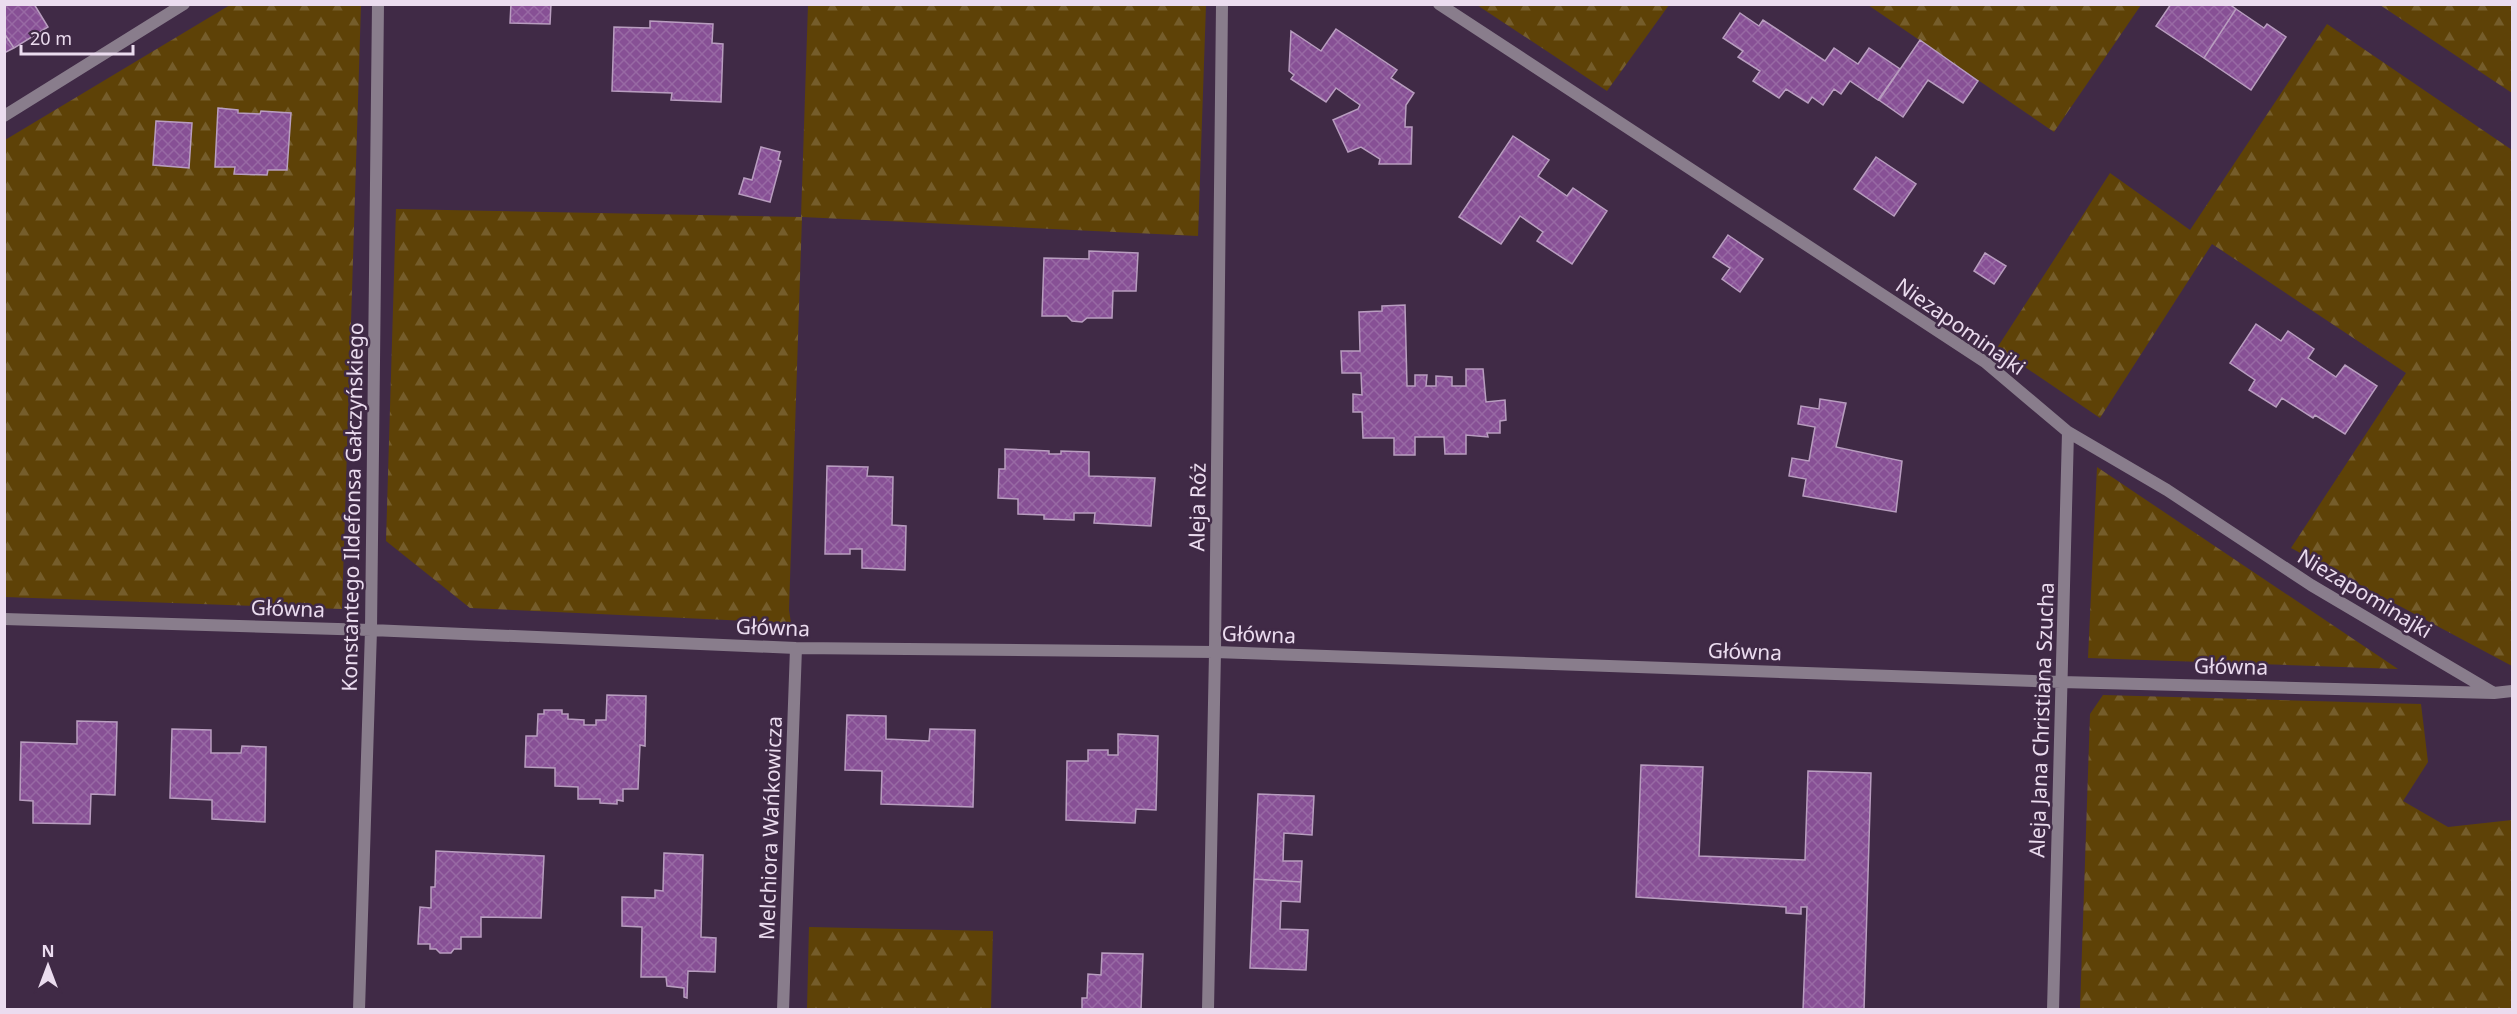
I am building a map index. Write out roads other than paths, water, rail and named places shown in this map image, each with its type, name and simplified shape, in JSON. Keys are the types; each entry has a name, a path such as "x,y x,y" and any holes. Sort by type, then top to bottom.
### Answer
{"street":[{"path":"4,116 184,4"},
{"name":"Konstantego Ildefonsa Gałczyńskiego","path":"359,1010 371,630 378,4"},
{"name":"Aleja Róż","path":"1208,1010 1215,652 1222,4"},
{"name":"Niezapominajki","path":"1439,4 1985,362 2068,432 2167,490 2312,585 2494,693"},
{"name":"Aleja Jana Christiana Szucha","path":"2053,1010 2068,432"},
{"name":"Główna","path":"4,619 371,630 796,648 1215,652 2061,682 2494,693 2512,691"},
{"name":"Melchiora Wańkowicza","path":"783,1010 796,648"}]}
